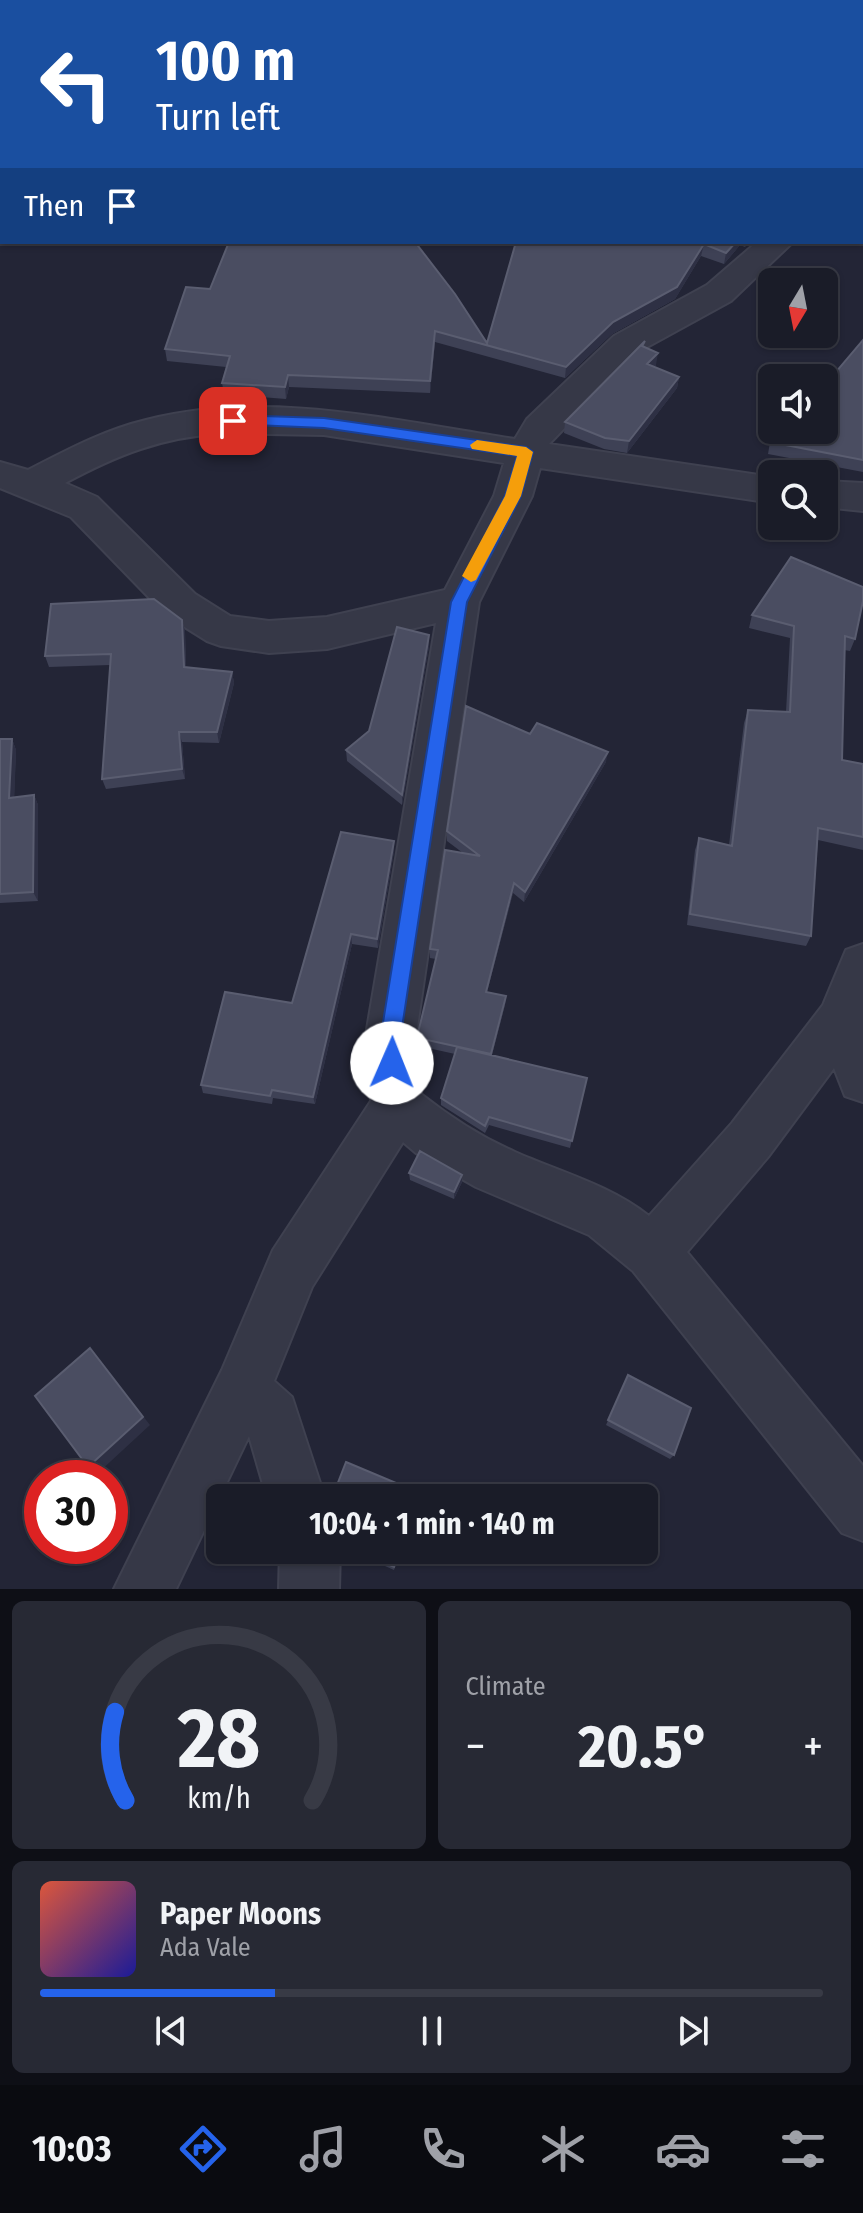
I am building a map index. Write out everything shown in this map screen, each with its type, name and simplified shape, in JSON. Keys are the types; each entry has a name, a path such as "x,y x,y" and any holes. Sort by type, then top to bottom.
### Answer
{"street":[{"path":"144,1589 242,1390 292,1269 397,1106 390,1041 459,602 513,496 526,452 540,428 626,344 719,293 775,244"},
{"path":"16,479 122,440 188,423 256,419 324,423 758,488"},
{"path":"16,479 84,507 181,605 221,630 269,637 327,633 459,602"},
{"path":"838,495 863,497"},
{"path":"652,1252 750,1140 841,1019 863,965"},
{"path":"841,1019 863,1079"},
{"path":"397,1106 434,1136 494,1169 608,1217 652,1252 863,1512"},
{"path":"242,1390 272,1417 292,1484"},
{"path":"309,1589 310,1564"}],"building":[{"path":"228,244 417,244 487,343 515,244 704,244 677,287 613,322 566,367 435,331 430,381 288,375 285,387 222,383 230,356 165,349 186,287 210,289"},
{"path":"704,244 734,244 726,253"},
{"path":"863,340 863,460 780,444 838,444 838,369"},
{"path":"645,341 642,346 658,353 647,364 679,377 629,441 605,438 565,422"},
{"path":"791,557 863,587 855,639 845,636 842,760 863,764 863,837 818,828 811,936 690,914 699,838 732,846 748,710 790,712 794,626 752,615"},
{"path":"154,599 182,620 184,667 232,672 217,732 179,732 182,769 102,779 111,654 45,656 51,604"},
{"path":"397,627 429,635 402,795 346,750 369,731"},
{"path":"466,706 530,734 537,723 608,752 525,892 514,883 486,992 506,996 491,1054 418,1038 438,950 430,949 445,850 480,856 447,831"},
{"path":"0,739 12,739 9,798 34,795 33,892 0,894"},
{"path":"341,832 394,841 377,939 351,934 313,1097 272,1090 270,1096 201,1085 225,992 292,1003"},
{"path":"457,1047 587,1078 572,1141 489,1117 485,1126 441,1098"},
{"path":"420,1151 462,1175 454,1192 409,1173"},
{"path":"90,1348 143,1417 96,1460 83,1460 35,1396"},
{"path":"628,1375 691,1408 674,1455 608,1420"},
{"path":"346,1462 399,1484 337,1484"}],"slow traffic":[{"path":"471,576 513,496 526,452 477,445"}],"route":[{"path":"233,421 256,419 324,423 526,452 513,496 459,602 390,1041 392,1063"}]}
